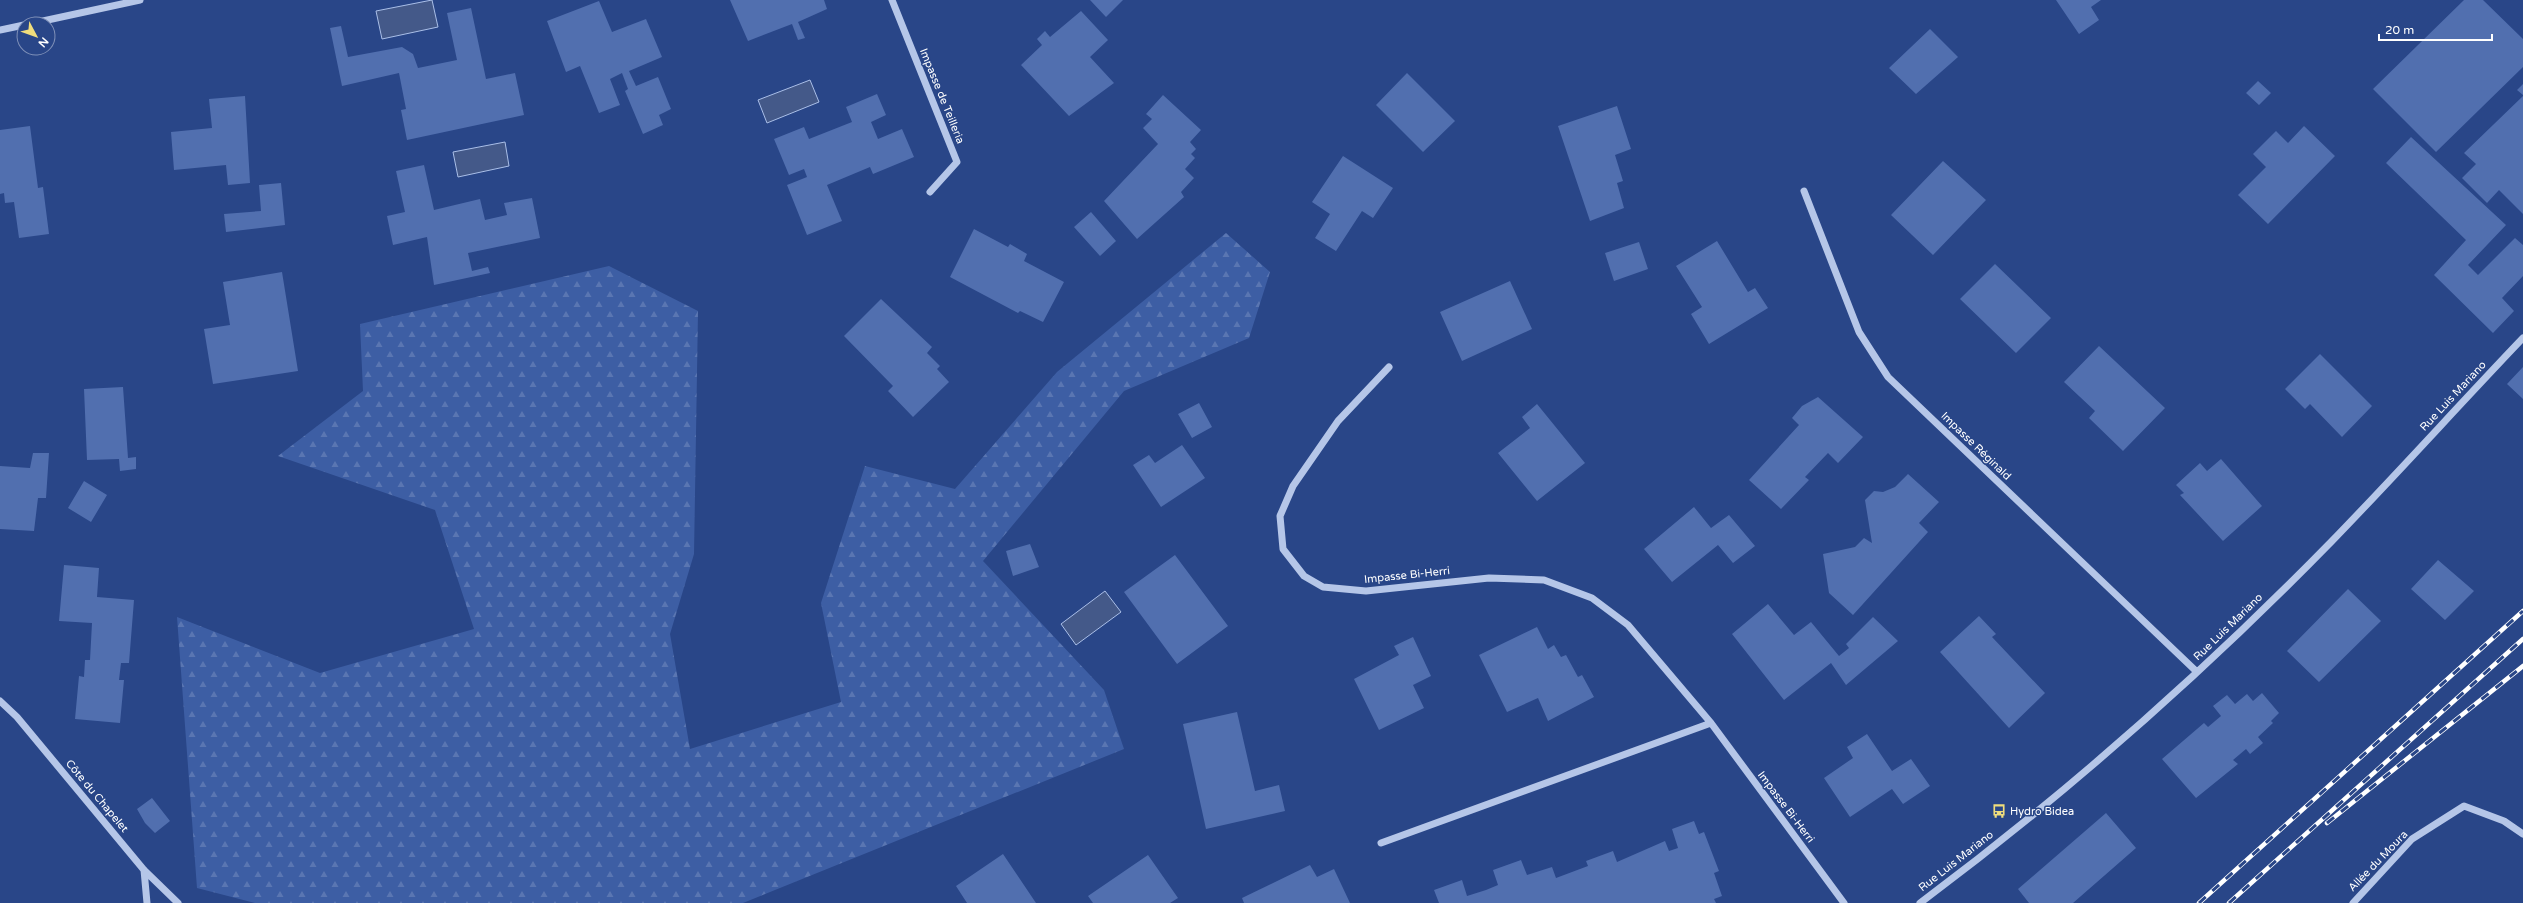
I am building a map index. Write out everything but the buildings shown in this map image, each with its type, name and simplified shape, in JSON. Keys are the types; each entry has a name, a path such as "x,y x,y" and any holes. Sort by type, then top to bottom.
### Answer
{"street":[{"path":"56,18 140,0"},
{"name":"Impasse de Teilleria","path":"892,0 957,162 930,192"},
{"path":"0,30 16,27"},
{"name":"Impasse Réginald","path":"1804,191 1859,332 1888,377 2197,672"},
{"name":"Rue Luis Mariano","path":"1920,903 2012,831 2197,672 2332,541 2523,338"},
{"name":"Impasse Bi-Herri","path":"1389,367 1338,421 1293,486 1280,516 1283,549 1304,576 1323,587 1366,591 1489,578 1544,580 1592,598 1628,625 1711,723 1844,903"},
{"name":"Côte du Chapelet","path":"0,701 17,717 144,870 178,903"},
{"path":"1381,843 1711,723"},
{"name":"Allée du Moura","path":"2353,903 2412,840 2464,806 2504,821 2523,834"},
{"path":"144,870 146,903"}],"green space":[{"path":"1226,233 1270,272 1249,338 1124,391 983,561 1104,690 1124,749 743,903 255,903 197,888 177,617 320,673 474,629 435,510 278,456 363,391 360,324 609,266 698,311 694,554 670,634 690,749 841,702 821,603 865,466 955,489 1057,372"}],"shaded area":[{"path":"432,0 438,27 382,39 376,11"},
{"path":"810,80 819,102 767,123 758,100"},
{"path":"505,142 509,166 458,177 453,152"},
{"path":"1105,591 1121,612 1076,645 1061,624"}],"railway":[{"path":"2199,903 2523,611"},
{"path":"2229,903 2523,639"},
{"path":"2327,823 2523,666"}],"place":[{"name":"Hydro Bidea","path":"1999,811"}]}
